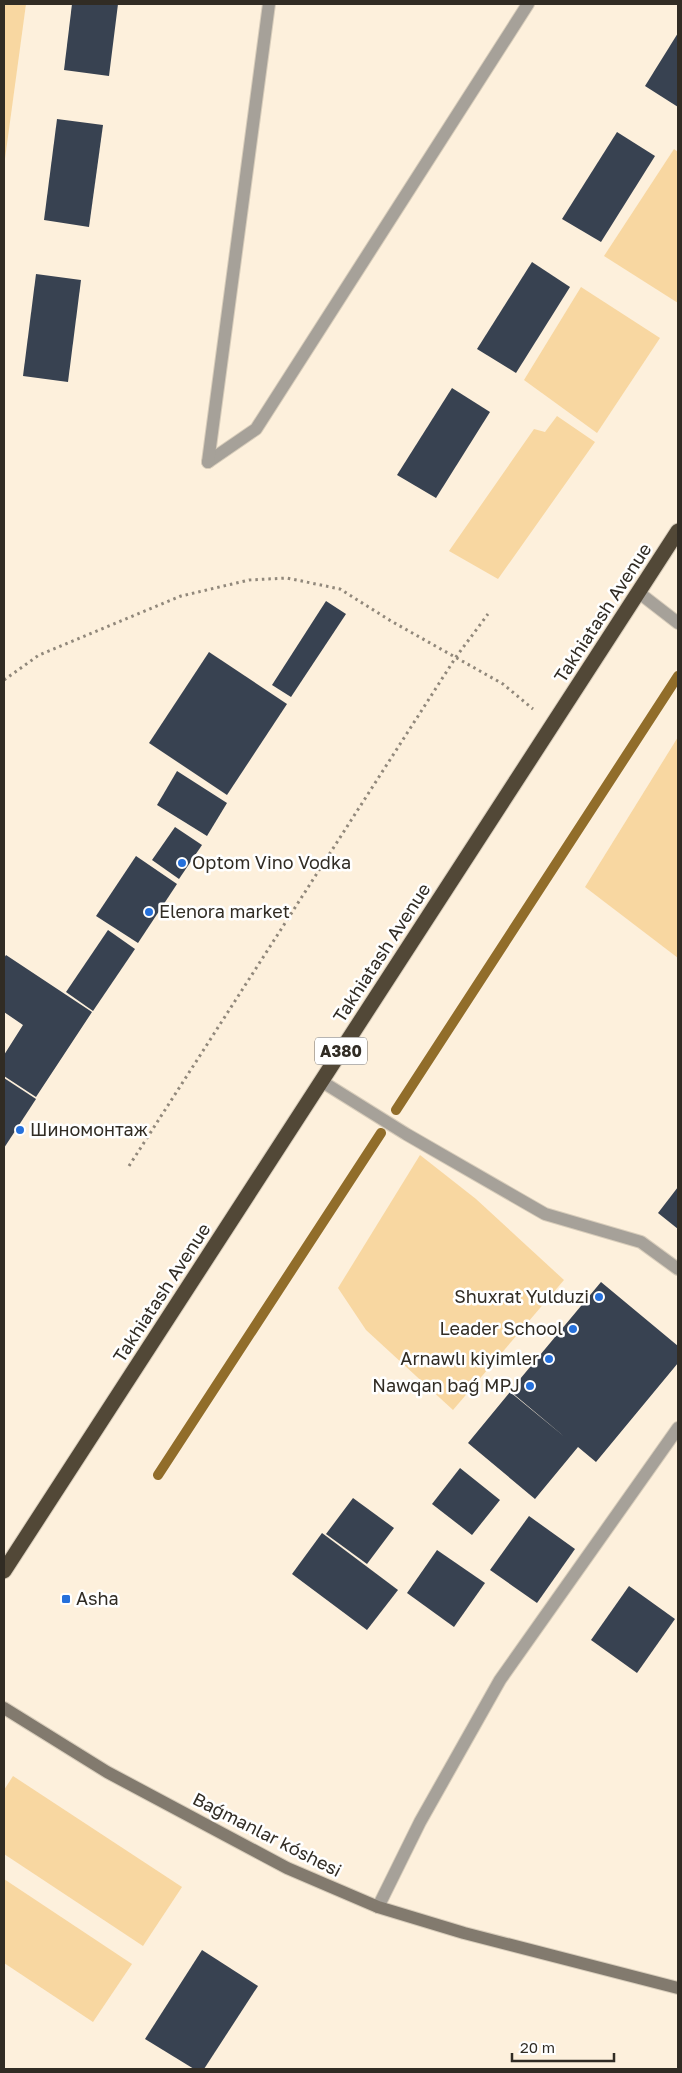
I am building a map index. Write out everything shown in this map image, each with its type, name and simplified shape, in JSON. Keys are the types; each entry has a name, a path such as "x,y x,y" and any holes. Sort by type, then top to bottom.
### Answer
{"highway":[{"name":"Takhiatash Avenue","path":"4,1571 678,531"}],"street":[{"path":"269,4 208,462 256,429 528,4"},
{"path":"638,592 678,624"},
{"path":"321,1082 544,1214 641,1242 678,1269"},
{"path":"378,1907 420,1822 500,1680 678,1428"},
{"name":"Baǵmanlar kóshesi","path":"4,1708 107,1772 287,1868 378,1907 464,1933 678,1988"}],"path":[{"path":"4,680 39,655 181,596 249,580 287,578 340,589 391,621 503,684 553,725"},
{"path":"129,1166 456,657 488,614"}],"shaded area":[{"path":"4,4 26,4 4,166"},
{"path":"674,149 678,152 678,303 604,256"},
{"path":"581,287 660,338 597,433 524,380"},
{"path":"557,416 595,442 498,579 449,551 534,429 545,432"},
{"path":"678,737 678,958 585,887"},
{"path":"420,1155 476,1199 564,1280 453,1410 366,1330 338,1288"},
{"path":"13,1776 182,1887 143,1946 4,1854 4,1790"},
{"path":"4,1879 132,1964 93,2022 4,1963"}],"building":[{"path":"72,4 118,4 109,76 64,70"},
{"path":"678,33 678,107 645,86"},
{"path":"57,119 103,125 89,227 44,220"},
{"path":"617,132 655,156 601,242 562,219"},
{"path":"532,262 570,287 516,373 477,349"},
{"path":"36,274 81,280 68,382 23,376"},
{"path":"452,388 490,412 436,498 397,475"},
{"path":"326,601 346,614 291,697 272,685"},
{"path":"209,652 287,704 227,795 149,743"},
{"path":"177,771 227,803 207,836 157,805"},
{"path":"175,827 202,845 179,879 152,860"},
{"path":"136,856 177,884 138,943 96,916"},
{"path":"108,930 135,949 93,1011 66,992"},
{"path":"6,955 92,1012 36,1097 4,1076 4,1055 23,1025 4,1012 4,958"},
{"path":"4,1078 36,1099 4,1148"},
{"path":"678,1187 678,1229 658,1213"},
{"path":"601,1282 678,1346 678,1363 596,1462 578,1447 535,1499 468,1443 510,1392 566,1438 510,1391"},
{"path":"460,1468 500,1500 472,1535 432,1504"},
{"path":"353,1498 394,1528 367,1564 326,1534"},
{"path":"529,1516 575,1549 537,1603 490,1570"},
{"path":"322,1533 398,1590 367,1630 292,1574"},
{"path":"437,1550 485,1583 454,1627 407,1593"},
{"path":"629,1586 675,1619 637,1673 591,1640"},
{"path":"202,1950 258,1986 204,2069 194,2069 145,2039"}],"waterway":[{"path":"396,1110 678,676"},
{"path":"158,1475 381,1133"}],"place":[{"name":"Optom Vino Vodka","path":"182,863"},
{"name":"Elenora market","path":"149,912"},
{"name":"Шиномонтаж","path":"20,1130"},
{"name":"Shuxrat Yulduzi","path":"599,1297"},
{"name":"Leader School","path":"573,1329"},
{"name":"Arnawlı kiyimler","path":"549,1359"},
{"name":"Nawqan baǵ MPJ","path":"530,1386"},
{"name":"Asha","path":"66,1599"}]}
